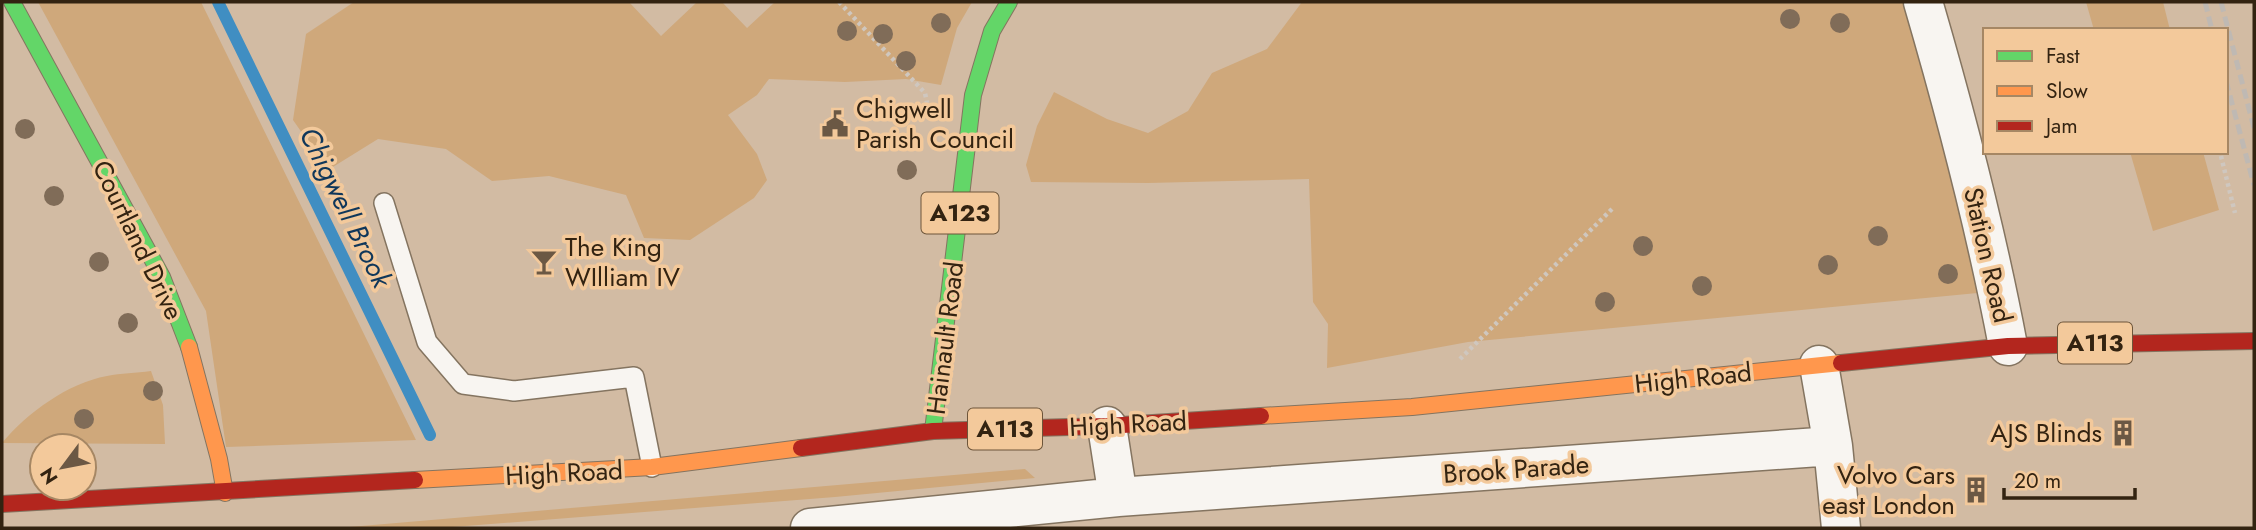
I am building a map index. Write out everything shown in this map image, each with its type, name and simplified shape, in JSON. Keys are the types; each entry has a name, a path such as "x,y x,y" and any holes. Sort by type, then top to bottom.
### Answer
{"main road":[{"name":"Courtland Drive","path":"12,2 162,277 189,347 219,459 225,493"},
{"name":"Hainault Road","path":"933,431 973,95 992,31 1009,2"},
{"name":"High Road","path":"2,504 652,467 933,431 1107,426 1412,407 2008,345 2254,341"}],"street":[{"name":"Station Road","path":"1923,2 1951,99 2008,345"},
{"path":"1819,365 1833,446 1841,528"},
{"path":"1107,426 1118,497"},
{"name":"Brook Parade","path":"810,528 1118,497 1833,446"}],"lane":[{"path":"384,203 427,342 463,384 514,391 634,377 652,467"}],"path":[{"path":"839,2 925,93 935,137 968,141"},
{"path":"2221,156 2235,213"},
{"path":"1455,365 1614,208"}],"shaded area":[{"path":"38,2 201,2 416,440 226,447 206,311"},
{"path":"354,2 629,2 661,36 697,2 722,2 747,28 775,2 972,2 957,28 941,85 906,79 845,82 769,79 757,95 728,115 757,154 767,180 754,198 690,240 644,238 626,195 549,176 492,181 446,149 378,139 328,170 293,120 306,34"},
{"path":"1302,2 1915,2 1998,291 1468,342 1327,368 1328,324 1313,302 1309,179 1148,183 1031,182 1026,165 1037,126 1054,92 1107,119 1148,133 1188,111 1212,73 1267,49"},
{"path":"2086,2 2163,2 2170,28 2093,28"},
{"path":"2131,154 2204,154 2219,210 2153,231"},
{"path":"151,371 163,405 165,444 98,444 98,432 28,432 28,443 2,443 36,410 63,392 92,380"},
{"path":"1025,469 1035,478 835,497 440,528 338,528"}],"waterway":[{"name":"Chigwell Brook","path":"218,2 430,435"}],"railway":[{"path":"2205,2 2212,28"},
{"path":"2221,2 2228,28"},
{"path":"2228,29 2254,128"},
{"path":"2228,88 2254,185"}],"traffic: fast":[{"path":"12,2 162,277 189,347"},
{"path":"933,431 973,95 992,31 1009,2"}],"traffic: slow":[{"path":"189,347 219,459 225,493"},
{"path":"1261,416 1412,407 1841,363"},
{"path":"415,480 652,467 801,448"}],"traffic: jam":[{"path":"1841,363 2008,346 2254,341"},
{"path":"801,448 933,431 1107,426 1261,416"},
{"path":"2,504 415,480"}],"place":[{"name":"Chigwell Parish Council","path":"835,124"},
{"name":"The King WIlliam IV","path":"544,262"},
{"name":"AJS Blinds","path":"2123,433"},
{"name":"Volvo Cars east London","path":"1976,490"}]}
